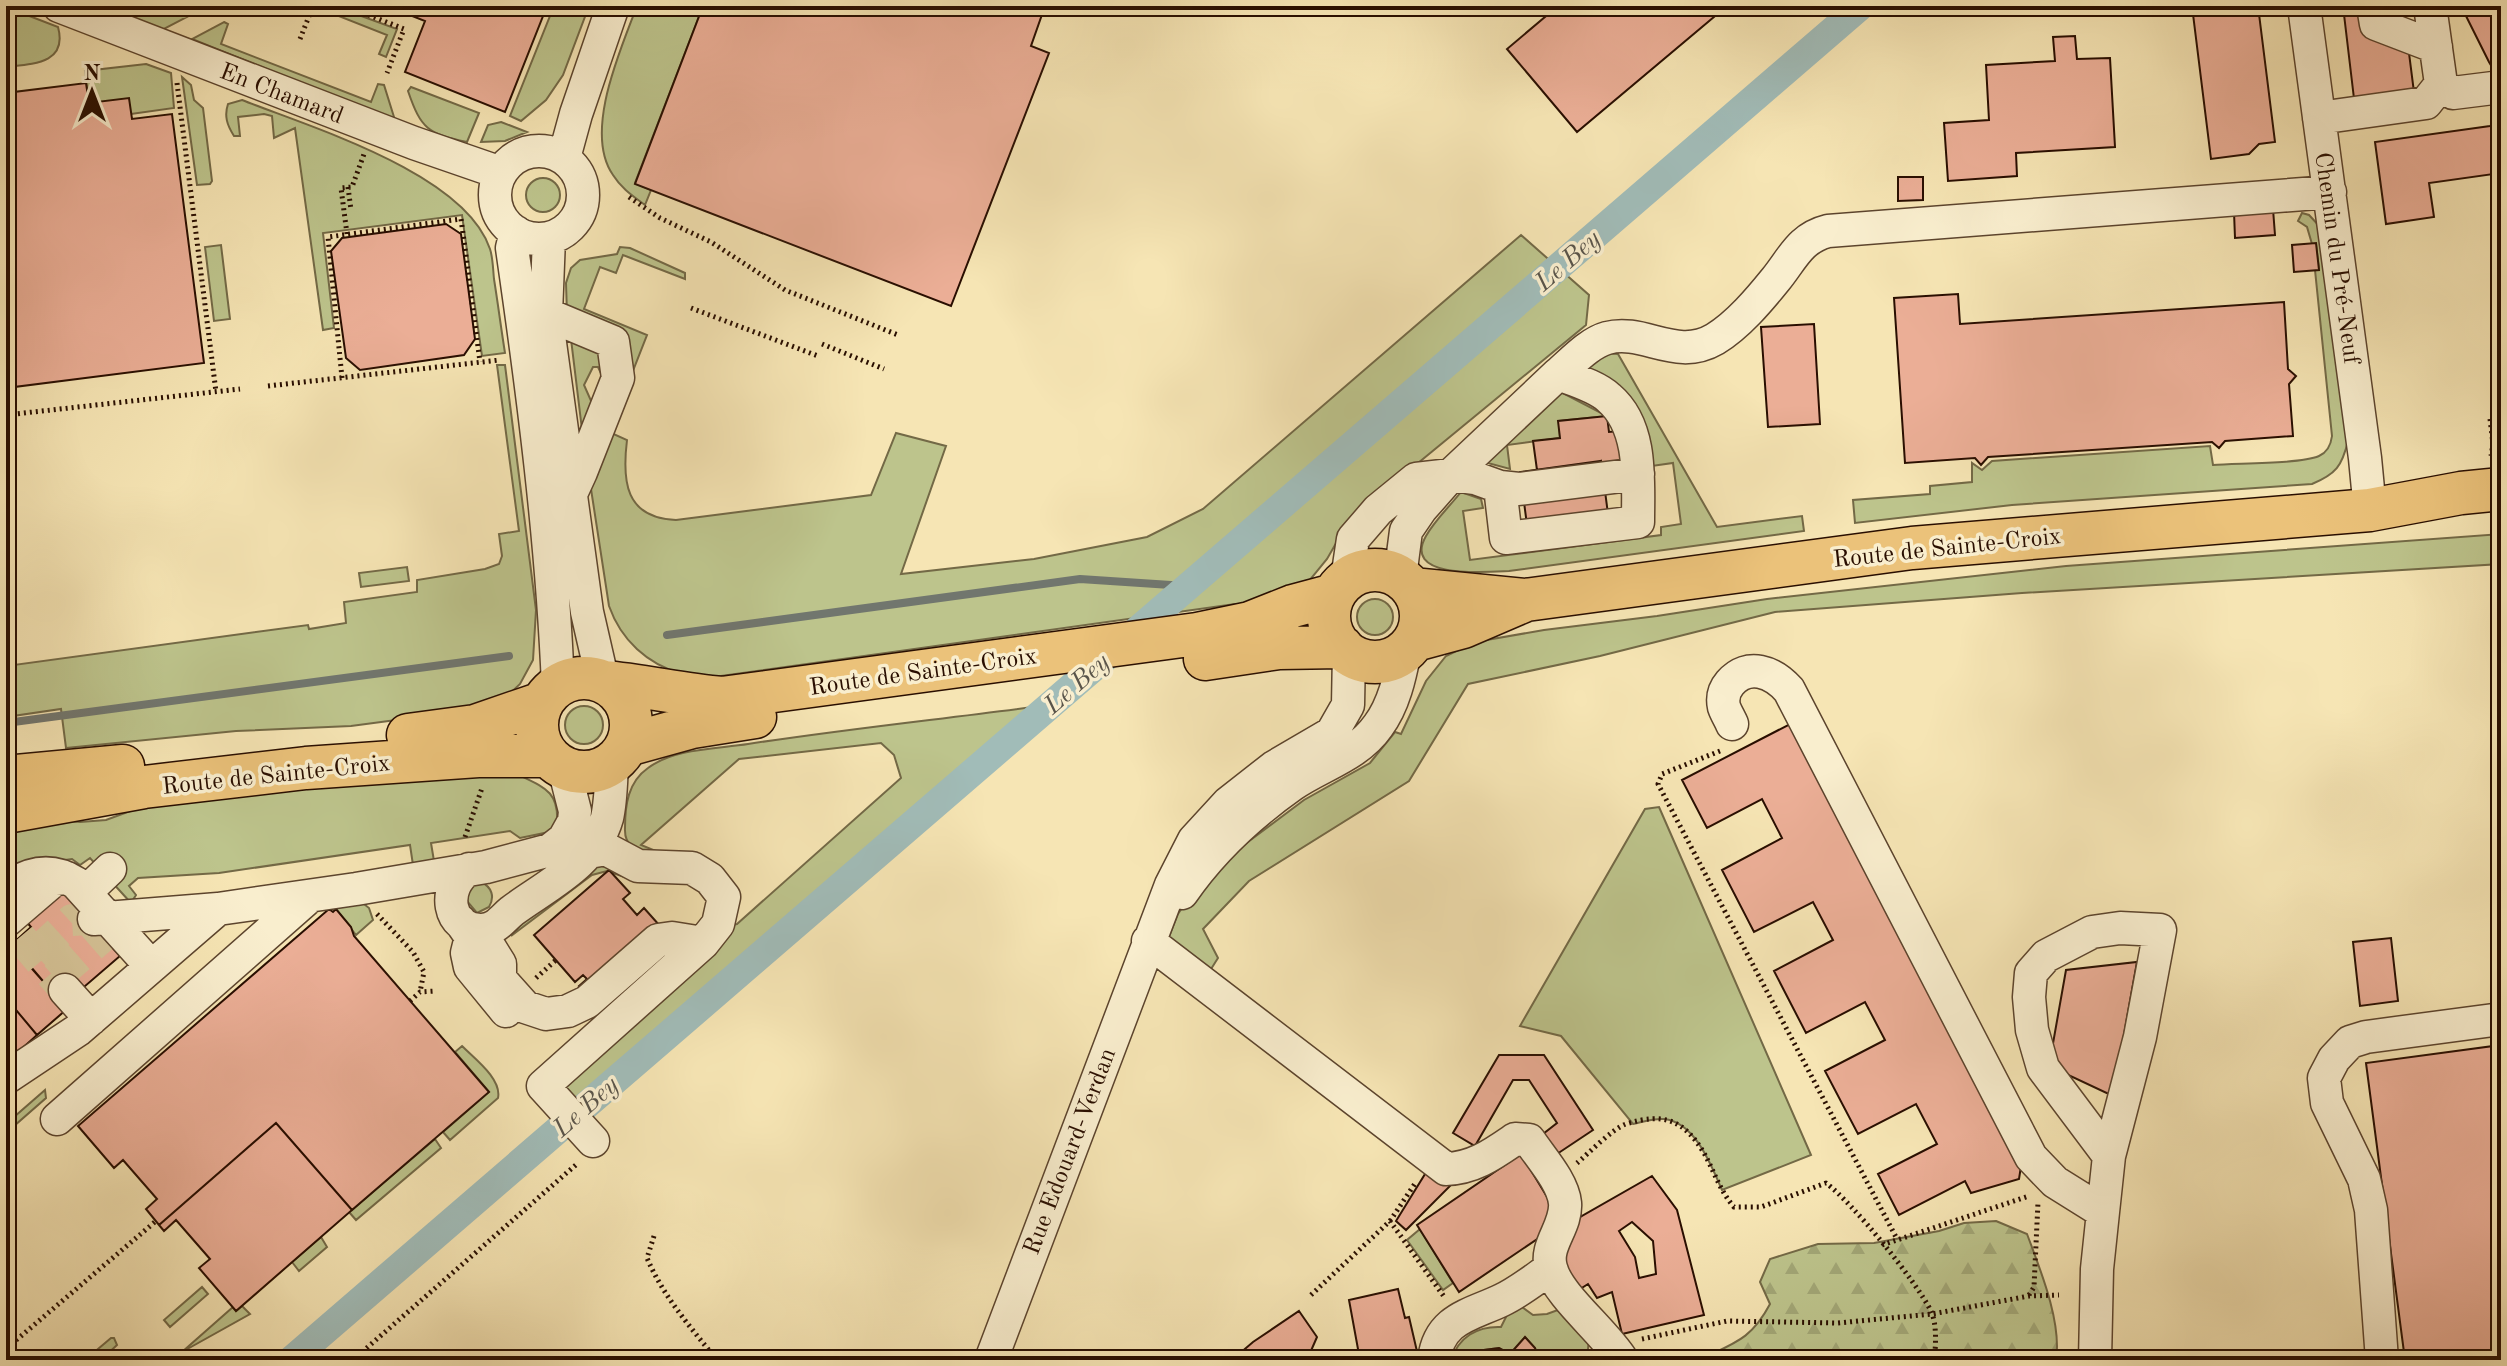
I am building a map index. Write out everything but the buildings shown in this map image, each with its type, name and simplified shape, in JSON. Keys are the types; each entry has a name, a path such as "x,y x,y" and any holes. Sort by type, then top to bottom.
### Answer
{"main road":[{"name":"Route de Sainte-Croix","path":"1410,645 1526,600 1912,548 2370,510 2461,493 2496,472"},
{"name":"Route de Sainte-Croix","path":"2370,510 2432,514 2501,509"},
{"path":"1373,570 1387,572 1406,583 1419,600 1421,614 1410,645 1392,659 1377,662 1363,660 1345,650 1331,628 1329,617 1341,587 1373,570"},
{"name":"Route de Sainte-Croix","path":"1406,583 1526,600"},
{"name":"Route de Sainte-Croix","path":"603,682 722,698 1197,634 1250,623 1341,587"},
{"name":"Route de Sainte-Croix","path":"620,754 707,725 829,706 1279,648 1345,650"},
{"path":"572,680 603,682 625,702 630,716 631,731 620,754 589,772 556,762 541,744 537,716 550,695 572,680"},
{"name":"Route de Sainte-Croix","path":"6,777 335,746 475,726 550,695"},
{"name":"Route de Sainte-Croix","path":"6,812 144,787 306,768 478,756 556,762"}],"street":[{"path":"564,158 613,6"},
{"name":"Chemin du Pré-Neuf","path":"2304,6 2370,510"},
{"path":"2373,6 2376,24 2436,47"},
{"path":"2430,6 2441,84 2453,93 2501,87"},
{"name":"En Chamard","path":"63,7 385,132 501,173"},
{"path":"2319,118 2426,103 2441,84"},
{"path":"528,152 550,153 564,158 581,180 584,195 574,222 563,232 549,238 532,239 516,232 504,222 497,207 495,190 501,173 512,160 528,152"},
{"path":"1406,583 1406,531 1421,509 1451,475 1558,374 1607,338 1630,338 1683,348 1697,347 1714,339 1732,326 1768,288 1804,241 1828,231 2330,192"},
{"path":"516,232 512,248 555,616 550,695"},
{"path":"549,238 546,314 587,612 603,682"},
{"path":"546,314 613,342 618,378 570,496"},
{"path":"1341,587 1353,539 1378,510 1416,479 1451,475 1475,478 1501,499 1506,538 1638,522 1633,439 1624,414 1607,396 1558,374"},
{"path":"1501,499 1519,489 1638,484"},
{"path":"1148,941 1192,878 1245,821 1294,783 1351,752 1380,725 1410,645"},
{"path":"1148,941 1194,840 1228,803 1274,767 1332,733 1341,721 1348,705 1345,650"},
{"path":"1730,736 1724,697 1725,689 1736,676 1751,670 1779,679 1789,690 2031,1157 2055,1182 2103,1212"},
{"path":"470,926 499,925 510,912 553,884 599,843 620,754"},
{"path":"550,850 564,839 574,821 575,811 556,762"},
{"path":"11,927 55,879 95,899 218,909 477,868 550,850 599,843 638,866 692,868 710,879 721,891 724,905 718,924 703,943 610,1026 547,1090 590,1148"},
{"path":"510,912 514,897 509,882 496,870 477,868 460,874 451,890 452,909 500,964 500,979 525,1007 537,1013 564,1012 587,1002 658,940 672,938 703,943"},
{"path":"13,884 29,874 52,873 95,899 151,966"},
{"path":"57,1119 310,896"},
{"path":"9,1070 78,1030 218,909"},
{"path":"470,926 467,953 470,967 516,1022 547,1032 610,1026"},
{"path":"2095,1360 2097,1269 2109,1156 2140,1037 2160,930 2120,928 2092,932 2046,956 2031,973 2029,997 2032,1030 2043,1068 2109,1156"},
{"path":"1148,941 1446,1169 1465,1168 1515,1139 1529,1140 1554,1176 1565,1201 1564,1220 1551,1249 1551,1268 1565,1292 1618,1353"},
{"name":"Rue Edouard-Verdan","path":"991,1360 1148,941"},
{"path":"500,964 518,968 551,1006 564,1012"},
{"path":"65,990 91,1019"},
{"path":"2382,1360 2371,1210 2364,1179 2327,1103 2324,1078 2334,1059 2350,1042 2358,1039 2501,1019"},
{"path":"1434,1360 1440,1338 1460,1318 1503,1300 1551,1268"}],"path":[{"path":"300,39 313,6"},
{"path":"346,6 404,29 387,73"},
{"path":"175,69 216,392"},
{"path":"347,234 341,188 352,187 367,145"},
{"path":"348,187 351,210"},
{"path":"629,197 660,218 711,242 785,290 898,335"},
{"path":"342,378 328,237 461,219 480,362"},
{"path":"691,308 818,356"},
{"path":"822,344 884,369"},
{"path":"268,386 509,359"},
{"path":"6,415 240,389"},
{"path":"2490,419 2496,472"},
{"path":"1730,736 1662,774 1658,784 1897,1239"},
{"path":"465,837 483,787 481,775"},
{"path":"367,904 413,952 424,972 420,992 410,1001"},
{"path":"531,983 556,960"},
{"path":"420,992 435,991"},
{"path":"1554,1176 1567,1170 1625,1124 1667,1119 1682,1124 1693,1137 1725,1197 1734,1207 1761,1207 1826,1183 1882,1245 1932,1314 1936,1350 1934,1360"},
{"path":"353,1360 547,1191 590,1148"},
{"path":"1311,1295 1390,1221 1431,1158"},
{"path":"1882,1245 2038,1194 2034,1287 2029,1296"},
{"path":"7,1348 156,1221"},
{"path":"1390,1221 1460,1318"},
{"path":"654,1236 647,1258 655,1277 677,1311 717,1360"},
{"path":"1618,1353 1727,1321 1838,1323 1932,1314 2029,1296 2059,1295"}],"green space":[{"path":"106,6 170,6 169,10 187,17 162,30"},
{"path":"334,6 397,29 386,57 379,54 387,35 331,13"},
{"path":"554,6 589,6 563,75 546,100 521,121 510,116"},
{"path":"637,6 703,6 635,183 651,190 645,205 623,188 613,175 605,157 602,136 603,114 614,67"},
{"path":"6,7 58,27 60,39 53,55 37,63 6,67"},
{"path":"224,22 228,24 221,44 371,102 378,84 384,85 394,117 391,119 192,39"},
{"path":"146,64 171,73 174,108 131,114 89,103 85,71"},
{"path":"182,77 191,85 194,100 203,108 210,184 197,185"},
{"path":"411,87 479,113 467,142 443,136 428,128 417,114 408,91"},
{"path":"242,100 382,156 450,197 475,222 490,249 505,353 482,356 462,215 323,233 334,328 323,330 295,128 274,138 272,116 238,117 240,136 234,136 227,120 227,108 228,104"},
{"path":"501,122 527,132 505,141 481,142 488,125"},
{"path":"543,178 555,183 560,195 555,207 543,212 531,207 526,195 531,183"},
{"path":"2302,213 2309,215 2323,230 2348,441 2340,463 2327,477 2312,484 2012,505 1855,523 1853,500 1930,494 1930,486 1972,482 1972,463 1982,470 1992,461 2210,446 2213,465 2310,459 2322,454 2332,436 2315,270 2319,269 2316,244 2312,244 2307,227 2298,221"},
{"path":"1521,235 1589,295 1586,325 1350,519 1327,559 1305,586 1240,606 1235,604 721,676 691,676 658,664 628,640 609,606 589,476 625,380 567,314 566,283 571,268 580,260 617,254 620,247 630,248 685,273 685,279 623,255 616,273 600,267 584,309 647,335 609,432 627,440 627,483 637,505 659,518 676,520 871,495 896,433 946,446 901,574 1034,559 1147,537 1203,509"},
{"path":"2501,240 2501,285 2493,257"},
{"path":"221,245 230,319 214,321 205,247"},
{"path":"571,339 595,349 609,365 606,384 598,367 593,367 584,385 596,412 584,446"},
{"path":"1603,353 1618,354 1717,527 1802,516 1804,531 1509,571 1450,570 1436,567 1425,560 1422,550 1426,536 1461,492 1481,499 1483,508 1463,511 1470,560 1661,535 1661,527 1681,524 1673,463 1652,466 1584,369"},
{"path":"497,365 505,365 536,610 533,660 520,684 503,700 464,711 351,726 236,731 66,748 61,709 6,717 6,666 308,625 309,629 346,623 344,602 417,592 417,580 499,564 502,556 499,534 519,531"},
{"path":"1559,391 1607,416 1559,421 1560,438 1507,445 1510,469 1484,462"},
{"path":"2501,534 2501,564 2022,593 1775,612 1600,656 1468,684 1409,781 1249,881 1203,929 1218,958 1206,977 1167,942 1178,914 1197,885 1225,859 1304,800 1370,763 1395,732 1401,734 1426,681 1446,656 1475,642 1767,599 2066,566"},
{"path":"407,567 409,581 361,587 359,573"},
{"path":"1375,599 1387,605 1393,617 1387,629 1375,635 1363,629 1357,617 1363,605"},
{"path":"584,706 598,711 603,725 598,739 584,744 570,739 565,725 570,711"},
{"path":"1040,706 574,1108 557,1084 727,926 737,924 901,778 894,755 881,743 739,759 641,845 656,851 652,853 632,846 625,834 629,795 641,774 659,761 696,750"},
{"path":"521,776 544,788 553,798 557,823 549,832 520,838 510,831 431,843 434,861 413,865 410,845 219,873 138,878 129,886 136,895 131,903 90,858 80,865 72,859 9,868 6,874 6,826 47,819 80,822 106,820 152,803 385,778"},
{"path":"1659,807 1811,1155 1722,1190 1700,1146 1685,1128 1664,1119 1633,1124 1561,1036 1520,1026 1645,809"},
{"path":"593,864 641,875 639,882 607,871 592,875 511,936 525,919"},
{"path":"481,882 490,889 492,900 489,907 477,913 461,894 463,889"},
{"path":"359,900 369,908 373,920 356,935 336,909 338,901"},
{"path":"462,1046 492,1077 498,1098 450,1140 443,1132 489,1092 455,1052"},
{"path":"45,1090 46,1098 6,1133 6,1124"},
{"path":"435,1139 441,1148 356,1220 349,1212"},
{"path":"1996,1221 2027,1234 2053,1313 2056,1360 1699,1360 1732,1344 1756,1326 1770,1304 1760,1282 1770,1259 1818,1244 1874,1243 1964,1223"},
{"path":"1420,1229 1453,1283 1443,1290 1407,1240"},
{"path":"321,1237 327,1247 299,1271 292,1262"},
{"path":"202,1287 208,1294 170,1327 164,1320"},
{"path":"242,1306 250,1314 182,1352 233,1307 236,1311"},
{"path":"1522,1307 1533,1315 1566,1307 1589,1338 1587,1360 1539,1360 1535,1348 1525,1337 1510,1354 1499,1348 1483,1350 1486,1360 1451,1360 1470,1334 1484,1328 1501,1327 1508,1313"},
{"path":"111,1338 117,1345 101,1360 85,1360"}],"waterway":[{"name":"Le Bey","path":"291,1360 1861,6"},
{"path":"667,635 1080,579 1186,586"},
{"path":"6,723 509,656"}],"tunnel":[{"path":"35,954 72,920 88,919"},
{"path":"55,978 103,936"},
{"path":"20,937 65,990"}]}
